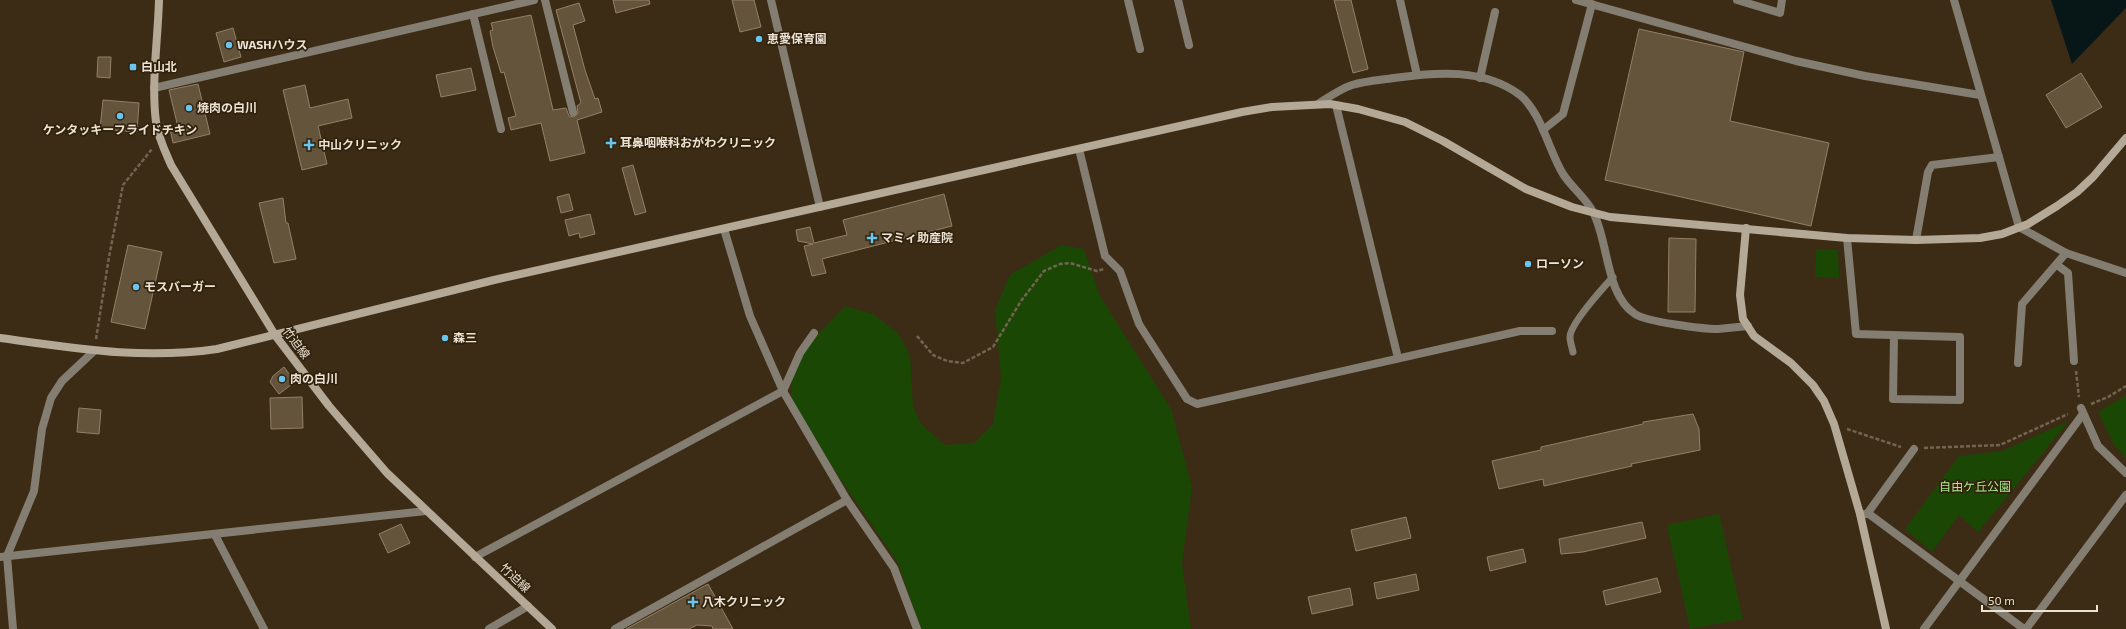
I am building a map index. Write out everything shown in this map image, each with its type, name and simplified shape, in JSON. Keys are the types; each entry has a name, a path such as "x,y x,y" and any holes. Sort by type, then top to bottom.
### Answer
{"street":[{"name":"竹迫線","path":"160,0 154,88 156,122 160,139 171,165 274,335 365,449 426,511 552,629"},
{"path":"154,88 534,0"},
{"path":"545,0 573,112"},
{"path":"771,0 820,207"},
{"path":"1128,0 1140,49"},
{"path":"1178,0 1189,45"},
{"path":"1400,0 1417,75"},
{"path":"1576,0 1796,61 1865,76 1980,95"},
{"path":"1737,0 1780,13 1782,0"},
{"path":"1954,0 2019,227 2066,253 2126,273"},
{"path":"1543,130 1563,114 1592,4"},
{"path":"1480,78 1495,12"},
{"path":"473,14 501,129"},
{"path":"1318,104 1336,92 1353,85 1417,75 1446,73 1480,78 1508,88 1521,96 1531,107 1543,130 1552,155 1564,176 1593,212 1618,297 1635,314 1648,320 1716,329 1748,326"},
{"path":"0,338 94,351 182,354 217,349 494,280 1242,112 1272,107 1318,104 1336,105 1404,122 1443,141 1526,189 1572,207 1610,217 1847,238 1916,240 1980,238 2002,234 2019,227 2057,206 2077,192 2126,138"},
{"path":"1336,105 1398,358"},
{"path":"1079,149 1105,256 1120,272 1138,324 1187,399 1197,404 1520,331 1552,331"},
{"path":"1916,240 1928,172 1932,165 1999,157"},
{"path":"1746,228 1740,295 1743,319 1754,336 1791,363 1813,385 1824,401 1834,424 1864,514 1886,629"},
{"path":"724,229 750,316 783,391 846,500 894,568 917,629"},
{"path":"1847,238 1856,334 1960,337 1960,400 1893,399 1894,336"},
{"path":"2018,363 2022,304 2066,253"},
{"path":"2057,265 2068,273 2074,360"},
{"path":"475,557 783,391 800,353 814,333"},
{"path":"13,629 4,557 34,491 42,429 51,398 62,381 94,351"},
{"path":"1924,629 2082,411 2098,446 2126,473"},
{"path":"1864,514 1914,449"},
{"path":"1864,514 2025,629 2126,495"},
{"path":"615,629 846,500"},
{"path":"4,557 426,511"},
{"path":"215,535 264,629"},
{"path":"489,629 528,606"}],"lane":[{"path":"1573,352 1570,336 1572,330 1587,308 1613,277"}],"path":[{"path":"94,351 109,257 123,186 160,139"},
{"path":"917,336 934,355 947,361 963,363 993,347 1021,301 1044,272 1060,264 1070,263 1097,272 1113,265"},
{"path":"2074,360 2082,411"},
{"path":"1834,424 1872,439 1907,449 2000,445 2082,411 2126,386"}],"green space":[{"path":"1061,245 1084,249 1100,296 1171,409 1192,487 1182,563 1191,629 921,629 898,563 835,471 794,403 791,390 793,377 806,350 845,306 873,314 898,333 910,356 913,406 921,424 945,445 974,443 993,424 1001,378 995,310 1010,275"},
{"path":"1816,249 1838,250 1839,278 1815,277"},
{"path":"2126,395 2126,458 2114,445 2098,412"},
{"name":"自由ケ丘公園","path":"2069,421 1978,532 1959,515 1932,552 1905,529 1959,456 2002,451"},
{"path":"1719,514 1743,619 1690,629 1667,525"}],"shaded area":[{"path":"2051,0 2126,0 2126,8 2072,64"}],"building":[{"path":"613,0 649,0 650,4 616,13"},
{"path":"732,0 754,0 761,27 740,32"},
{"path":"1334,0 1351,0 1368,69 1353,73"},
{"path":"579,3 585,21 573,25 585,70 595,99 598,98 602,112 577,120 585,153 550,161 541,123 511,130 508,118 516,116 504,72 501,73 493,47 490,31 493,30 491,23 531,15 553,110 566,108 569,116 574,117 578,113 577,106 581,103 556,10"},
{"name":"WASHハウス","path":"233,28 241,57 224,62 216,33"},
{"path":"1639,29 1744,52 1730,121 1829,143 1811,226 1605,180"},
{"path":"98,57 111,57 110,78 97,77"},
{"path":"471,68 476,90 441,97 436,75"},
{"path":"2081,73 2102,107 2066,128 2046,95"},
{"name":"焼肉の白川","path":"198,84 210,134 173,143 170,129 178,127 169,90"},
{"name":"中山クリニック","path":"305,85 310,108 348,99 352,118 318,126 327,164 302,170 283,90"},
{"name":"ケンタッキーフライドチキン","path":"103,100 139,103 137,132 100,129"},
{"path":"633,165 646,212 635,215 622,168"},
{"path":"569,194 573,210 561,213 557,197"},
{"name":"マミィ助産院","path":"944,194 952,226 822,259 826,273 812,276 804,246 813,244 798,241 796,230 810,227 814,243 847,235 843,220"},
{"path":"283,198 286,223 288,223 296,259 274,263 259,203"},
{"path":"590,214 595,234 580,238 579,233 569,236 565,220"},
{"path":"1669,238 1696,239 1695,312 1668,312"},
{"name":"モスバーガー","path":"128,245 162,252 145,329 111,322"},
{"name":"肉の白川","path":"284,367 295,382 279,394 270,382 273,376"},
{"path":"302,397 303,428 271,429 270,398"},
{"path":"79,408 101,410 99,434 77,432"},
{"path":"1693,414 1699,429 1700,450 1631,464 1632,466 1544,486 1543,479 1499,489 1492,461 1541,450 1541,447 1643,424 1643,422"},
{"path":"1406,517 1411,538 1356,551 1351,530"},
{"path":"1642,522 1646,538 1583,552 1561,554 1559,539"},
{"path":"401,524 410,543 388,553 379,534"},
{"path":"1523,549 1526,562 1490,571 1487,557"},
{"path":"1416,574 1419,590 1377,599 1374,583"},
{"path":"1657,578 1661,592 1606,605 1603,591"},
{"name":"八木クリニック","path":"708,584 733,629 713,629 712,626 697,625 689,629 626,629"},
{"path":"1350,588 1353,605 1312,614 1308,597"}],"place":[{"name":"恵愛保育園","path":"759,39"},
{"name":"WASHハウス","path":"229,45"},
{"name":"白山北","path":"133,67"},
{"name":"焼肉の白川","path":"189,108"},
{"name":"ケンタッキーフライドチキン","path":"120,116"},
{"name":"耳鼻咽喉科おがわクリニック","path":"611,143"},
{"name":"中山クリニック","path":"309,145"},
{"name":"マミィ助産院","path":"872,238"},
{"name":"ローソン","path":"1528,264"},
{"name":"モスバーガー","path":"136,287"},
{"name":"森三","path":"445,338"},
{"name":"肉の白川","path":"282,379"},
{"name":"八木クリニック","path":"693,602"}]}
